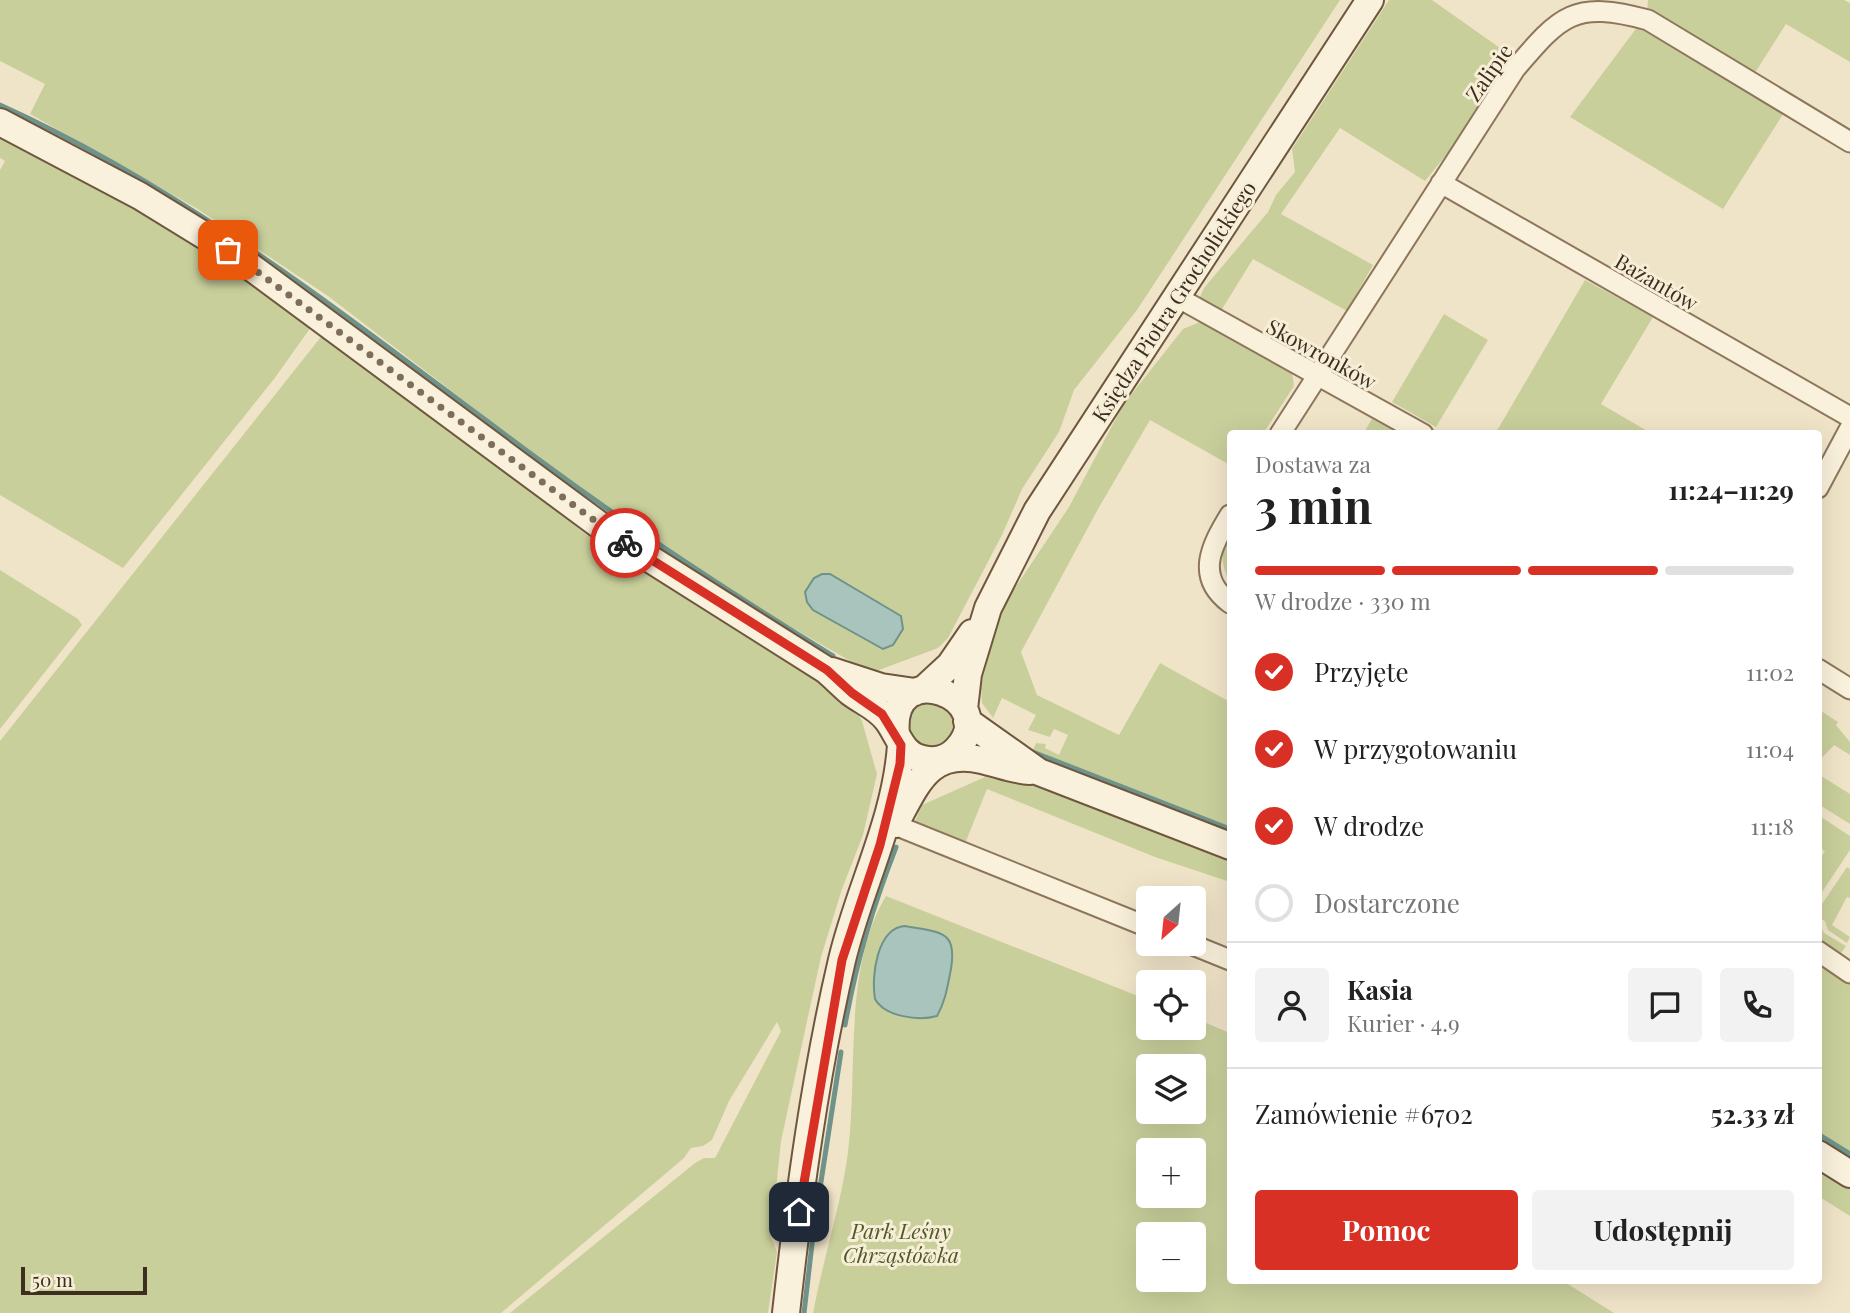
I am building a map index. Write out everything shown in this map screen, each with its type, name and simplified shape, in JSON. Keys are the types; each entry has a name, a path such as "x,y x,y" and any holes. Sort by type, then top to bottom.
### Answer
{"street":[{"name":"Księdza Piotra Grocholickiego","path":"919,691 950,665 988,608 1037,511 1370,0"},
{"name":"Zalipie","path":"1283,430 1514,69 1548,30 1575,9 1599,5 1621,9 1648,20 1850,142"},
{"path":"0,122 140,196 228,250 617,538 827,670 852,693 882,714 899,740 920,759 964,757 1014,771 1039,772"},
{"name":"Bażantów","path":"1441,183 1850,417"},
{"name":"Skowronków","path":"1177,297 1416,430"},
{"path":"1822,480 1850,428"},
{"path":"1227,520 1218,535 1208,564 1216,593 1227,601"},
{"name":"Księdza Piotra Grocholickiego","path":"965,715 968,674 988,608"},
{"path":"827,670 881,687 947,692 965,715 1039,772 1227,845"},
{"path":"1822,672 1850,690"},
{"path":"887,835 900,764 897,711 904,701 919,691"},
{"path":"786,1313 804,1175 834,998 852,922 887,835 924,775 962,744 965,715"},
{"path":"887,835 1136,923"},
{"path":"1206,950 1227,959"},
{"path":"1822,954 1850,973"},
{"path":"1822,1156 1850,1174"}],"green space":[{"path":"0,0 1340,0 1137,310 1074,390 1059,432 1022,489 1002,535 948,638 938,648 871,673 770,615 618,519 328,296 196,208 30,114 45,84 0,61"},
{"path":"1389,0 1432,0 1510,55 1451,149 1425,181 1340,128 1281,214 1373,265 1347,311 1253,259 1219,314 1200,297 1204,288 1268,212 1276,195 1295,172 1292,149"},
{"path":"1648,0 1844,0 1850,3 1850,62 1786,24 1753,76 1647,14"},
{"path":"1638,26 1785,111 1723,209 1570,117"},
{"path":"0,133 158,218 314,323 274,379 123,568 0,495 0,170 5,161 0,158"},
{"path":"1585,280 1653,317 1601,404 1646,430 1497,430"},
{"path":"1444,314 1488,340 1436,427 1392,402"},
{"path":"1200,322 1292,371 1294,386 1266,430 1227,430 1227,463 1150,420 1098,509 1021,652 1037,695 1119,735 1160,663 1227,700 1227,837 1031,755 1036,743 1046,744 1045,748 1059,755 1068,735 1054,729 1050,737 1028,730 1036,715 1002,698 993,718 982,703 981,687 990,642 1009,597 1069,507 1123,405 1183,329"},
{"path":"324,333 587,535 798,665 854,707 862,721 877,774 863,835 842,889 821,957 781,1141 771,1237 777,1252 768,1313 510,1313 695,1163 704,1158 715,1158 781,1031 777,1022 729,1101 712,1140 703,1146 691,1148 684,1158 501,1313 0,1313 0,741"},
{"path":"1372,419 1393,430 1365,430"},
{"path":"1227,538 1227,575 1223,557"},
{"path":"0,570 78,619 82,625 0,729"},
{"path":"930,701 946,708 953,724 946,740 930,747 914,740 907,724 914,708"},
{"path":"1822,712 1838,722 1836,725 1850,742 1850,755 1834,745 1822,758"},
{"path":"1003,767 1227,857 1227,881 1155,857 987,789 964,846 913,826 922,805 985,777 994,779"},
{"path":"1822,776 1850,794 1850,824 1822,806"},
{"path":"1822,818 1850,836 1850,850 1822,892 1822,856 1825,851 1822,849"},
{"path":"1847,867 1850,869 1850,898 1847,897 1832,925 1850,937 1847,943 1828,930 1822,919 1822,904"},
{"name":"Park Leśny Chrząstówka","path":"886,896 1136,995 1136,1040 1206,1040 1206,1023 1227,1032 1227,1284 1568,1284 1614,1313 813,1313 848,1152 858,987 872,924"},
{"path":"1822,929 1846,946 1841,953 1822,941"},
{"path":"1822,963 1850,981 1850,1165 1822,1148"},
{"path":"1822,1168 1850,1185 1850,1216 1822,1198"}],"water":[{"path":"830,574 901,616 903,629 893,645 883,649 813,610 807,602 805,592 814,578"},
{"path":"905,926 945,936 952,949 944,1001 937,1016 921,1018 894,1014 875,999 875,966 882,944 888,935"}],"waterway":[{"path":"0,105 143,180 211,223 344,315 610,511 833,656"},
{"path":"1030,751 1227,828"},
{"path":"845,1025 866,934 896,847"},
{"path":"804,1313 814,1227 841,1052"},
{"path":"1822,1136 1850,1154"}],"way so far":[{"path":"228,250 625,543"}],"route":[{"path":"625,543 732,613 827,670 890,722 901,745 900,764 880,845 852,922 842,960 799,1212"}]}
